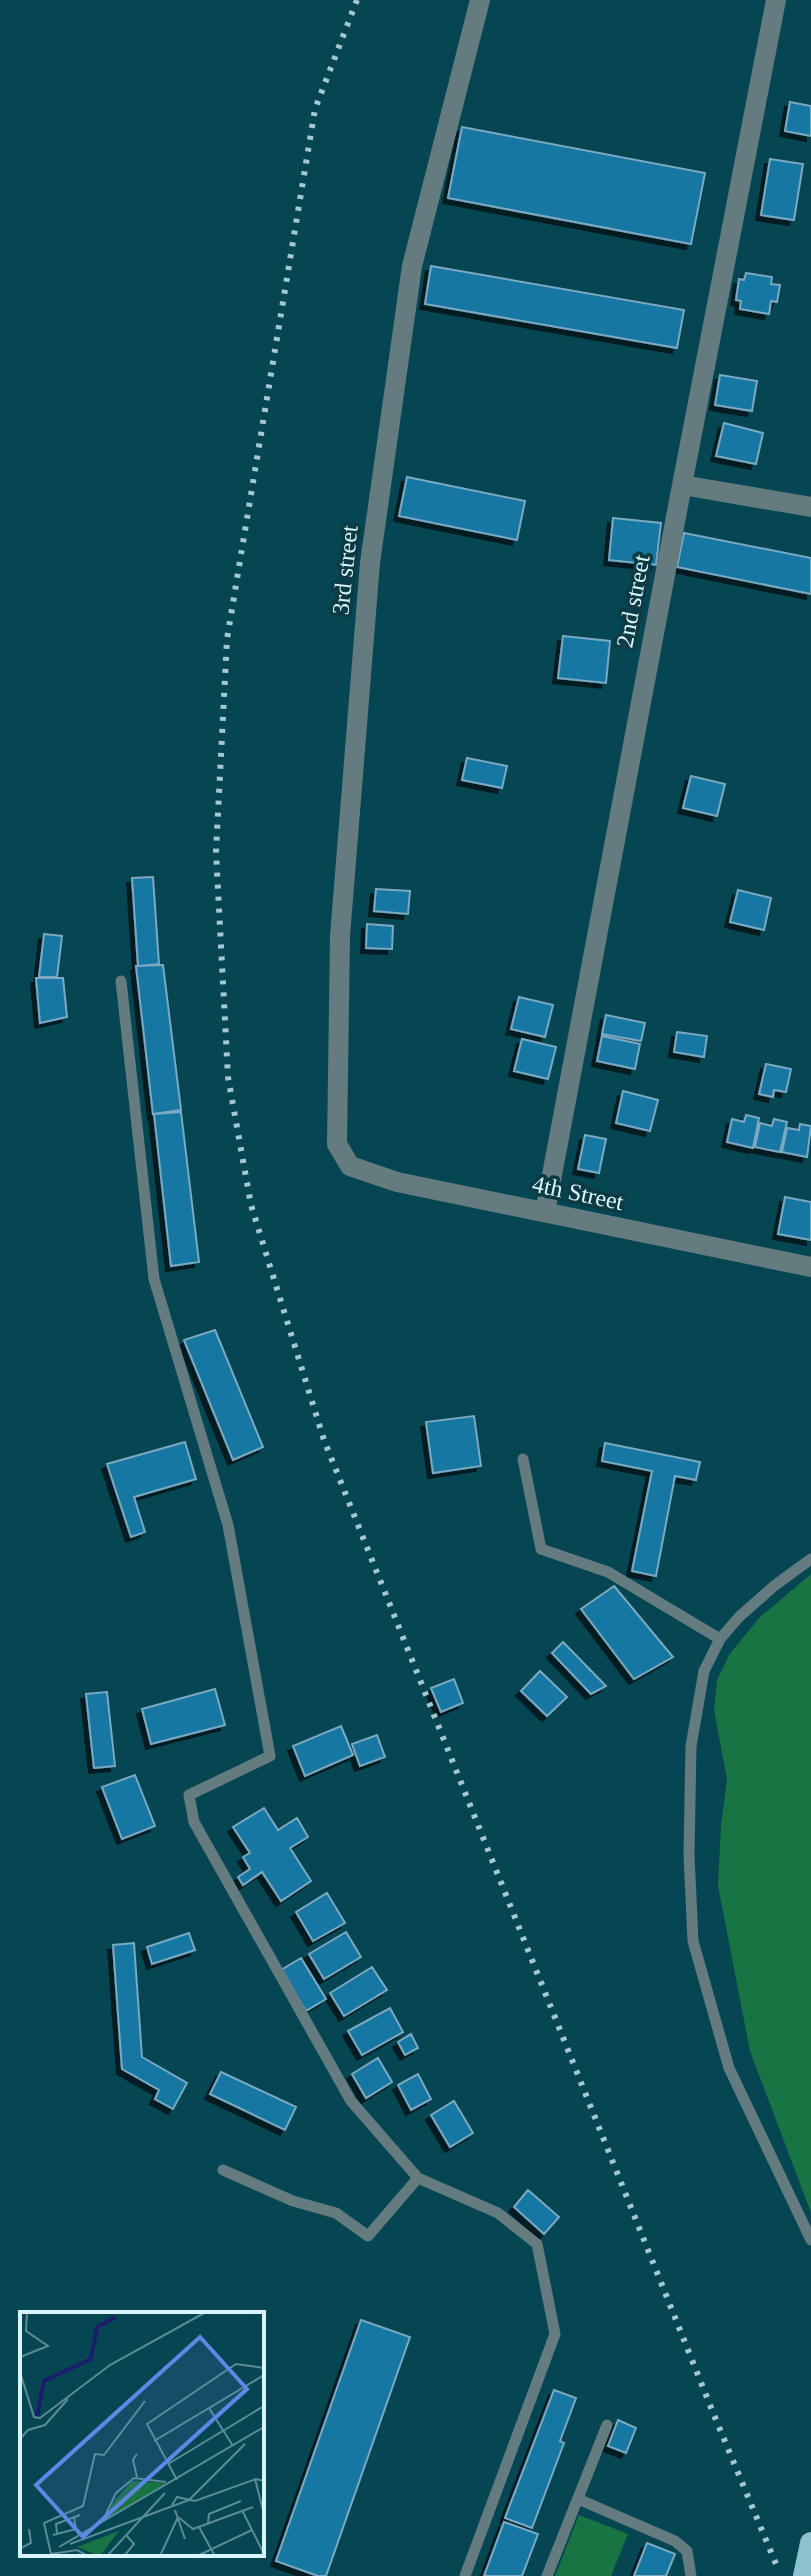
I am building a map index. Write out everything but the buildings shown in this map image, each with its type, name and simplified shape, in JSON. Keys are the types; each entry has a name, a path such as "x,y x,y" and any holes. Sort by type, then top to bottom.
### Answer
{"highway":[{"path":"804,2576 811,2543"}],"street":[{"name":"3rd street","path":"341,1156 337,1144 340,936 370,563 412,266 480,0"},
{"name":"2nd street","path":"545,1212 776,0"},
{"path":"682,485 811,507"},
{"name":"4th Street","path":"341,1156 350,1166 397,1182 811,1267"}],"lane":[{"path":"121,981 154,1279 228,1525 270,1756 189,1795 194,1822 351,2101 418,2178 498,2213 537,2244 555,2334 465,2576"},
{"path":"523,1459 541,1549 608,1572 720,1639"},
{"path":"811,1559 739,1617 720,1639 704,1671 691,1746 689,1855 693,1941 729,2068 811,2240"},
{"path":"223,2170 293,2201 336,2213 368,2236 418,2178"},
{"path":"547,2576 607,2425"},
{"path":"578,2499 675,2541 687,2551 691,2576"}],"green space":[{"path":"811,1574 811,2213 750,2051 718,1886 727,1779 714,1710 717,1680 729,1655 759,1618"},
{"path":"579,2515 628,2534 611,2576 555,2576"}],"railway":[{"path":"357,0 315,109 227,639 216,852 228,1077 251,1205 324,1440 776,2564"}]}
